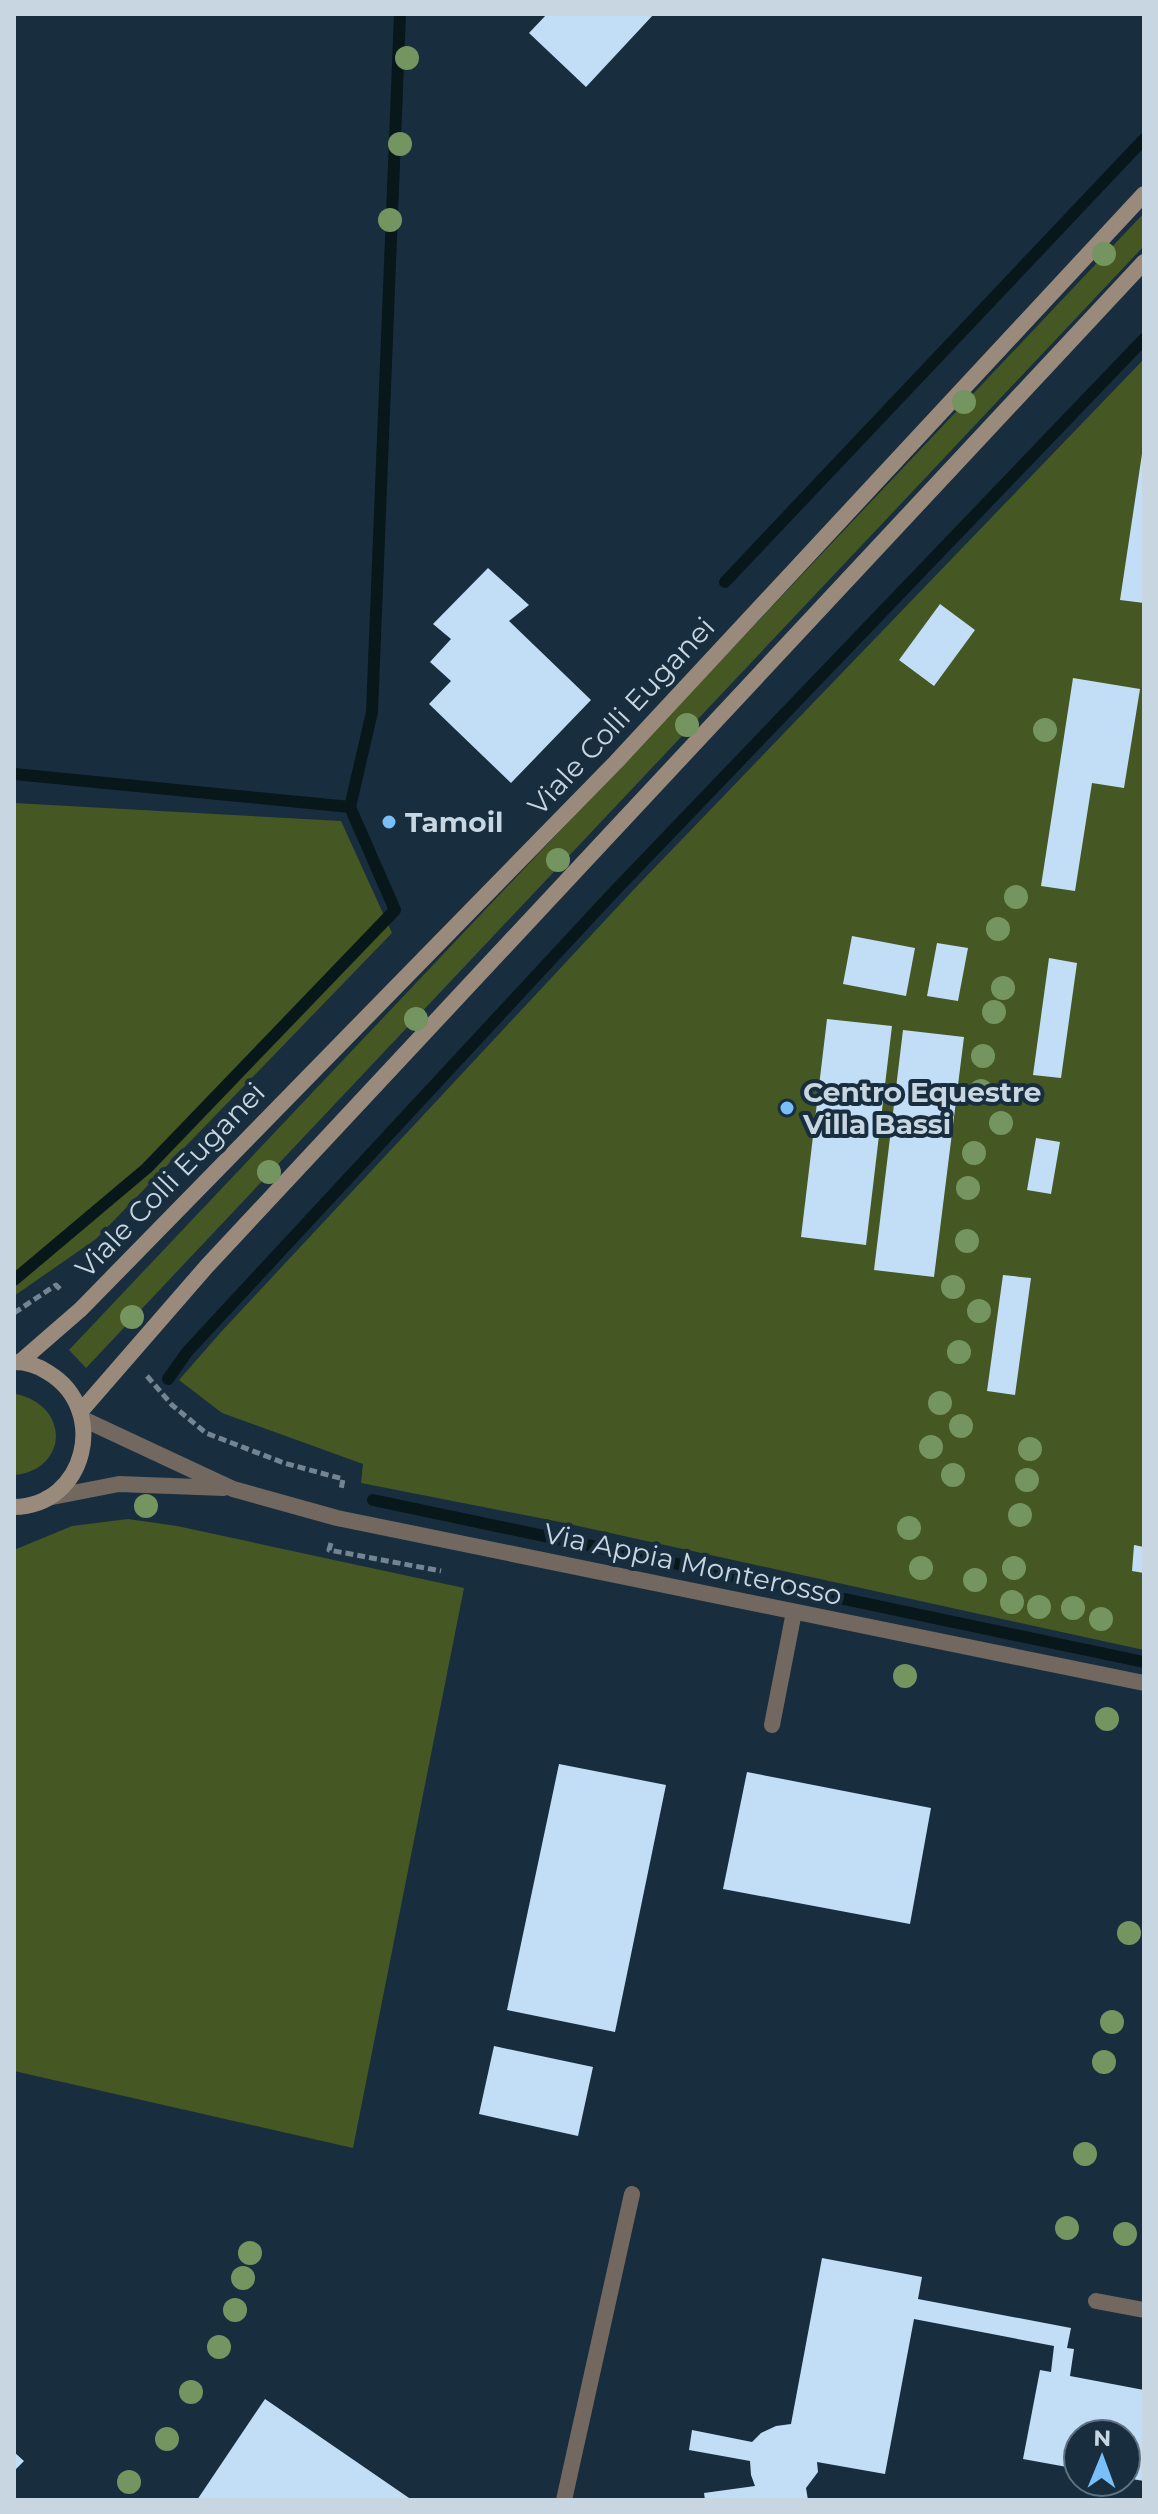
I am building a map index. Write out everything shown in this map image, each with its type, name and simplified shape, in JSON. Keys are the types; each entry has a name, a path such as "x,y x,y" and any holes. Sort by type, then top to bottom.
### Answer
{"main road":[{"name":"Viale Colli Euganei","path":"17,1362 81,1309 616,762 1144,194"},
{"path":"14,1507 24,1507 47,1498 66,1484 78,1464 84,1442 82,1415 129,1353 1144,262"},
{"name":"Viale Colli Euganei","path":"17,1362 40,1367 57,1378 71,1393 82,1415"}],"street":[{"name":"Via Appia Monterosso","path":"82,1415 233,1489 337,1518 1144,1683"},
{"name":"Via Appia Monterosso","path":"47,1498 119,1484 233,1489"},
{"path":"772,1725 794,1612"},
{"path":"564,2500 632,2194"},
{"path":"1096,2301 1144,2310"}],"path":[{"path":"14,1313 56,1285 81,1309"},
{"path":"129,1353 172,1405 206,1433 284,1463 343,1479"}],"green space":[{"path":"1144,213 1144,246 86,1368 69,1350"},
{"name":"Centro Equestre Villa Bassi","path":"1144,359 1144,1650 560,1522 361,1483 363,1464 222,1413 179,1380 638,885"},
{"path":"14,803 341,821 392,933 96,1239 14,1296"},
{"path":"16,1394 34,1401 46,1411 54,1424 56,1437 53,1450 45,1462 32,1471 14,1475"},
{"path":"128,1519 177,1526 464,1588 353,2148 14,2071 14,1550 72,1526"}],"building":[{"path":"547,14 654,14 586,87 529,33"},
{"path":"1144,454 1144,603 1120,600"},
{"path":"488,568 529,605 509,621 591,700 511,783 429,704 451,681 430,662 451,639 433,624"},
{"path":"940,604 975,630 934,686 899,660"},
{"path":"1073,678 1140,689 1124,788 1092,783 1075,891 1041,886"},
{"path":"852,936 915,948 906,996 843,984"},
{"path":"937,943 968,948 958,1001 927,996"},
{"path":"1049,958 1077,963 1061,1078 1033,1075"},
{"path":"827,1019 892,1026 866,1245 801,1237"},
{"path":"903,1030 964,1037 934,1277 874,1270"},
{"path":"1036,1138 1060,1142 1051,1194 1027,1190"},
{"path":"1003,1275 1031,1278 1015,1395 987,1391"},
{"path":"1134,1545 1144,1547 1144,1573 1132,1571"},
{"path":"559,1764 666,1785 615,2032 507,2010"},
{"path":"747,1772 931,1808 910,1924 723,1889"},
{"path":"494,2046 593,2067 578,2136 479,2114"},
{"path":"822,2258 922,2277 918,2299 1071,2328 1067,2348 1074,2349 1070,2376 1144,2390 1144,2481 1142,2418 1062,2418 1062,2466 1023,2459 1040,2370 1051,2372 1054,2346 914,2319 885,2474 817,2462 818,2472 806,2488 808,2500 705,2500 704,2493 755,2486 750,2461 689,2450 692,2430 752,2442 761,2433 776,2426 791,2424"},
{"path":"265,2399 412,2500 197,2500"},
{"path":"14,2452 24,2461 14,2471"}],"waterway":[{"path":"350,807 372,712 400,14"},
{"path":"725,582 1144,139"},
{"path":"168,1379 187,1352 610,896 1144,339"},
{"path":"14,774 350,807 395,910 147,1168 14,1280"},
{"path":"373,1500 1144,1662"}],"place":[{"name":"Tamoil","path":"389,822"},
{"name":"Centro Equestre Villa Bassi","path":"787,1108"}]}
